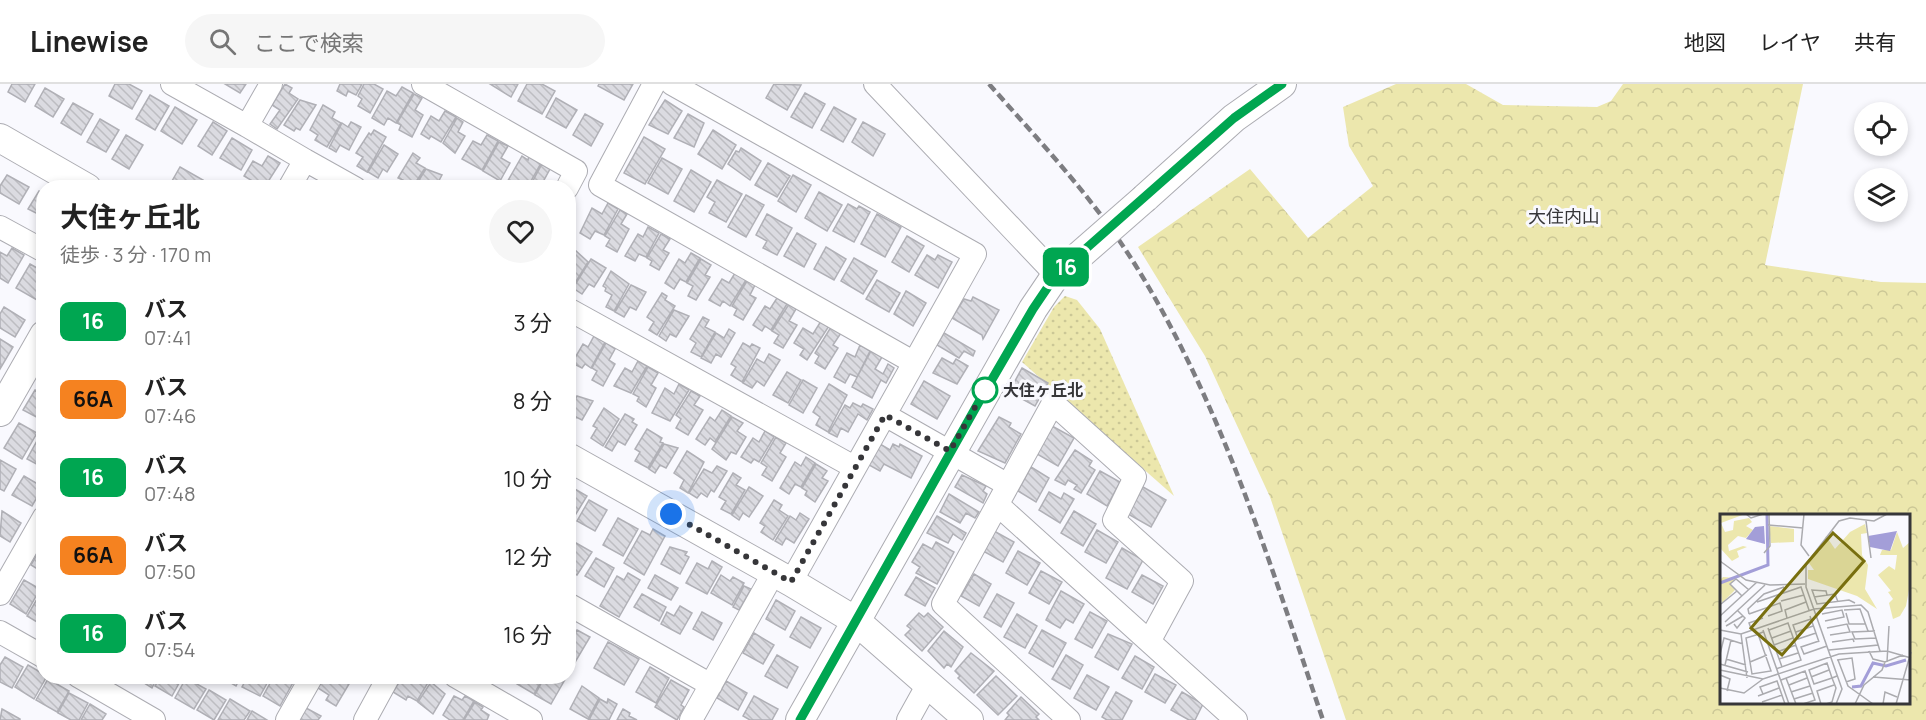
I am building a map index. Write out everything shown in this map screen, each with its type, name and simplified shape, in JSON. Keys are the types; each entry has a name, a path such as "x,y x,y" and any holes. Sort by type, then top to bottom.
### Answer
{"street":[{"path":"172,84 341,180"},
{"path":"247,126 271,84"},
{"path":"423,84 576,171 571,180"},
{"path":"654,84 600,185 913,362"},
{"path":"672,84 975,254 854,467 711,685 691,720"},
{"path":"874,84 1065,268"},
{"path":"800,720 950,451 1033,309 1065,268 1234,118 1282,84"},
{"path":"0,138 73,180"},
{"path":"294,180 305,160"},
{"path":"0,227 36,247"},
{"path":"576,313 854,467"},
{"path":"0,412 36,349"},
{"path":"1069,720 943,604 1053,403 1135,477 1114,520 1182,581 1150,640"},
{"path":"885,415 950,451 1003,495 1150,640 1236,720"},
{"path":"576,461 783,577 856,621 969,720"},
{"path":"0,594 6,568 36,529"},
{"path":"576,609 711,685"},
{"path":"0,632 36,652"},
{"path":"92,684 154,720"},
{"path":"287,720 307,684"},
{"path":"365,720 385,684"},
{"path":"469,684 531,720"},
{"path":"908,720 928,684"}],"green space":[{"path":"1396,84 1466,84 1503,105 1597,107 1611,101 1623,84 1803,84 1765,265 1881,282 1926,283 1926,720 1346,720 1270,497 1205,356 1138,247 1250,169 1308,238 1373,186 1349,146 1343,107"},
{"path":"1065,296 1077,300 1100,329 1174,496 1022,362 1054,307"}],"building":[{"path":"12,84 35,84 25,102 8,92"},
{"path":"115,84 129,84 142,91 132,109 109,96"},
{"path":"225,84 246,84 240,93"},
{"path":"285,84 292,88 289,93 298,99 277,129 270,124 280,110 272,105"},
{"path":"340,84 362,84 356,95 348,91 346,96 337,91"},
{"path":"364,84 374,84 383,89 370,113 358,106 362,99 358,96"},
{"path":"490,84 518,84 511,97"},
{"path":"527,84 542,84 555,91 542,114 518,101"},
{"path":"599,84 633,84 624,100 598,86"},
{"path":"774,84 801,85 787,110 766,98"},
{"path":"402,87 413,93 396,123 388,118 384,125 372,118 387,91 396,96"},
{"path":"45,88 64,99 53,117 35,106"},
{"path":"805,93 825,104 812,128 791,117"},
{"path":"414,94 422,98 415,110 423,115 412,137 399,130 401,125 397,123"},
{"path":"150,95 169,106 155,130 136,119"},
{"path":"556,98 577,110 566,128 546,117"},
{"path":"300,100 316,105 300,130 296,128 294,131 284,125"},
{"path":"665,100 682,111 668,134 649,125"},
{"path":"73,103 93,114 81,135 61,123"},
{"path":"323,105 335,112 332,118 341,123 327,147 315,140 318,135 310,130"},
{"path":"175,107 197,120 182,144 161,131"},
{"path":"834,107 856,119 843,142 821,130"},
{"path":"445,111 456,117 441,142 431,136 429,139 421,134 431,116 439,121"},
{"path":"585,114 603,124 591,146 573,135"},
{"path":"688,114 704,123 694,147 674,138"},
{"path":"457,118 463,122 458,132 465,136 455,153 443,143"},
{"path":"100,119 119,130 106,152 87,142"},
{"path":"213,122 227,131 212,155 198,146"},
{"path":"351,122 361,127 349,150 340,145 336,152 329,148 342,123 348,127"},
{"path":"863,122 885,134 873,156 852,142"},
{"path":"374,130 386,137 367,172 357,166 363,157 356,153 369,133 371,135"},
{"path":"713,130 736,145 722,169 698,154"},
{"path":"126,135 143,145 129,169 112,159"},
{"path":"487,135 498,141 482,170 462,159 473,141 481,145"},
{"path":"644,137 665,149 645,184 624,173"},
{"path":"232,138 252,150 241,170 220,158"},
{"path":"499,142 508,146 501,158 510,163 501,180 483,171"},
{"path":"384,145 398,154 387,172 383,169 378,178 368,172"},
{"path":"741,148 761,161 750,180 728,164 736,151 739,152"},
{"path":"413,153 420,158 416,163 425,168 417,180 398,178"},
{"path":"268,156 280,163 269,180 251,180 244,176 253,161 262,166"},
{"path":"522,156 528,160 529,156 541,163 531,180 508,180"},
{"path":"662,158 682,169 668,194 648,183"},
{"path":"768,163 790,176 777,197 755,185"},
{"path":"542,164 550,169 544,180 533,180"},
{"path":"180,167 203,180 173,180"},
{"path":"426,169 442,175 439,180 419,180"},
{"path":"691,170 711,182 694,212 674,201"},
{"path":"7,175 29,187 19,204 0,193 0,186"},
{"path":"793,175 811,185 796,212 778,201"},
{"path":"717,180 742,194 726,222 709,213 715,202 707,197"},
{"path":"819,192 842,205 827,231 805,218"},
{"path":"746,195 764,205 746,237 728,227"},
{"path":"36,196 36,213 28,209"},
{"path":"608,203 618,209 604,235 595,231 590,239 580,233 592,208 602,214"},
{"path":"848,204 857,209 859,206 870,212 854,242 833,231"},
{"path":"620,210 627,214 621,224 629,229 617,252 606,246 610,239 605,236"},
{"path":"767,214 792,228 777,255 763,248 767,241 756,235"},
{"path":"877,214 901,227 885,257 861,244"},
{"path":"648,227 659,233 646,257 639,254 635,261 625,256 638,234 643,237"},
{"path":"797,233 816,244 804,267 784,256"},
{"path":"661,234 670,239 663,250 669,253 659,270 650,265 652,261 647,258"},
{"path":"907,236 924,246 909,272 892,262"},
{"path":"826,247 846,259 834,280 814,269"},
{"path":"12,248 24,255 8,283 0,278 0,252 7,256"},
{"path":"576,251 588,262 576,282"},
{"path":"691,253 700,258 686,282 680,279 674,289 665,283 679,259 685,263"},
{"path":"927,255 935,260 938,255 952,262 938,288 915,275"},
{"path":"854,258 877,271 863,294 841,281"},
{"path":"591,259 606,268 594,287 589,284 582,294 576,290 576,283"},
{"path":"701,259 711,265 705,275 710,277 696,300 688,296 693,286 687,283"},
{"path":"30,264 36,267 36,299 16,288"},
{"path":"611,271 629,284 614,311 606,307 612,295 605,291 606,288 603,286"},
{"path":"735,273 746,280 730,306 723,301 720,306 709,300 722,279 729,283"},
{"path":"877,280 900,293 889,312 866,299"},
{"path":"747,281 755,285 750,295 756,298 743,320 734,315 737,309 732,306"},
{"path":"631,285 646,292 636,310 630,307 624,317 615,312"},
{"path":"906,291 926,303 913,326 894,314"},
{"path":"662,293 667,296 665,300 675,306 657,335 649,330 654,322 647,317"},
{"path":"973,297 999,310 983,339 982,335 952,318 964,299 971,301"},
{"path":"777,298 787,304 771,330 765,326 762,331 753,325 765,306 770,309"},
{"path":"789,304 796,309 789,321 797,325 783,348 774,343 779,335 772,331"},
{"path":"4,307 25,320 15,337 0,328 0,314"},
{"path":"674,310 689,316 676,337 670,334 666,341 659,336"},
{"path":"703,317 709,320 705,327 715,332 701,357 691,352 696,343 690,339"},
{"path":"821,321 829,326 807,360 800,355 804,349 794,343 803,328 813,334"},
{"path":"831,327 841,333 833,345 838,348 825,369 815,363 819,356 815,353"},
{"path":"729,329 735,333 721,357 716,354 711,363 701,358 716,333 724,338"},
{"path":"944,333 975,351 973,356 964,351 959,358 937,345"},
{"path":"594,336 605,342 591,368 585,364 582,368 576,365 576,356 583,344 588,347"},
{"path":"0,339 13,347 0,369"},
{"path":"606,343 615,349 609,360 615,364 603,386 592,380 597,371 592,368"},
{"path":"743,343 750,347 752,344 760,348 742,382 731,375 736,367 731,364"},
{"path":"860,345 870,351 857,377 850,374 845,383 834,377 847,353 855,357"},
{"path":"871,351 882,357 875,369 883,374 888,364 894,368 886,383 881,380 872,398 852,387"},
{"path":"769,354 780,360 764,386 757,381 752,388 743,383 757,359 764,363"},
{"path":"942,358 953,364 956,359 968,366 957,384 933,373"},
{"path":"638,361 647,366 631,393 614,386 625,368 632,372"},
{"path":"648,367 658,373 651,385 656,388 646,407 637,401 639,397 633,394"},
{"path":"1022,368 1048,383 1035,406 1009,392"},
{"path":"787,372 801,380 788,403 773,395"},
{"path":"803,380 817,388 803,413 789,405"},
{"path":"924,381 950,396 937,419 911,404"},
{"path":"679,384 689,390 670,421 652,413 665,388 674,394"},
{"path":"829,384 847,395 828,432 816,425 820,417 813,412"},
{"path":"35,390 36,391 36,417 23,410"},
{"path":"691,391 700,396 694,405 703,410 688,435 676,428 681,419 676,415"},
{"path":"577,396 593,401 582,420 576,417"},
{"path":"853,403 861,407 863,404 873,409 867,420 858,414 848,432 841,428 837,437 829,433 845,405 850,408"},
{"path":"604,408 619,419 603,446 591,438 597,428 593,426"},
{"path":"722,410 731,416 715,442 710,438 705,445 696,439 710,417 715,421"},
{"path":"625,414 634,419 632,422 637,425 625,445 618,441 612,451 605,447"},
{"path":"732,417 743,423 737,431 746,437 736,454 731,452 726,460 712,449"},
{"path":"999,417 1011,423 1009,427 1021,434 1005,463 978,451"},
{"path":"19,423 36,432 22,459 4,448"},
{"path":"1052,426 1074,438 1058,466 1037,454"},
{"path":"647,429 662,438 660,442 663,443 648,468 635,461 640,452 635,449"},
{"path":"765,431 774,437 759,462 754,459 751,463 741,457 753,438 759,442"},
{"path":"776,437 786,443 780,453 786,457 772,481 762,475 767,467 761,463"},
{"path":"36,443 36,464 27,459"},
{"path":"664,444 678,448 666,468 660,465 655,473 649,469"},
{"path":"880,444 890,450 893,444 899,447 900,444 922,456 911,478 884,464 880,471 869,465"},
{"path":"1075,450 1092,461 1089,466 1095,470 1081,493 1074,489 1077,485 1068,480 1065,485 1055,480"},
{"path":"687,451 704,462 688,493 680,488 684,480 674,473"},
{"path":"806,457 815,463 801,487 795,484 789,494 780,488 795,462 801,466"},
{"path":"0,460 16,469 4,491 0,489"},
{"path":"816,464 827,471 822,478 828,481 815,502 805,495 807,491 802,488"},
{"path":"717,466 727,471 714,492 711,490 707,497 701,493 697,498 689,493 704,469 712,473"},
{"path":"1031,467 1049,478 1036,502 1018,491"},
{"path":"1100,471 1120,482 1107,506 1087,494"},
{"path":"733,473 741,478 736,485 745,490 731,514 721,509 726,501 719,497"},
{"path":"962,475 986,486 983,491 987,494 983,503 955,487"},
{"path":"24,476 36,483 36,499 32,506 12,495"},
{"path":"749,487 763,496 749,517 743,513 739,520 732,515"},
{"path":"1143,487 1166,500 1151,527 1128,514"},
{"path":"576,490 587,496 576,514"},
{"path":"1049,492 1061,499 1064,493 1074,499 1060,523 1039,510"},
{"path":"949,494 979,512 975,518 966,513 960,523 940,512"},
{"path":"589,500 607,510 595,531 577,521"},
{"path":"774,500 782,505 779,510 788,516 773,540 761,532 765,526 760,523"},
{"path":"2,511 21,523 10,542 0,536"},
{"path":"1074,511 1096,524 1083,546 1061,533"},
{"path":"800,513 809,519 794,543 786,538 782,545 775,541 790,516 796,520"},
{"path":"937,516 966,533 962,540 953,534 948,543 927,533"},
{"path":"618,518 638,529 623,556 603,545"},
{"path":"653,529 665,536 644,575 624,563 642,531 650,535"},
{"path":"1097,530 1118,542 1106,563 1085,552"},
{"path":"994,531 1014,542 1003,562 983,551"},
{"path":"936,542 954,552 937,584 916,573 920,567 912,562 923,544 932,549"},
{"path":"576,543 592,552 576,574"},
{"path":"670,547 687,552 685,555 689,557 680,574 661,564"},
{"path":"1122,548 1143,560 1127,589 1106,578"},
{"path":"1018,551 1040,563 1027,585 1006,573"},
{"path":"36,556 36,568 31,565"},
{"path":"596,558 614,568 604,587 585,576"},
{"path":"712,561 722,567 707,594 686,583 697,563 708,569"},
{"path":"1041,571 1062,582 1049,604 1029,593"},
{"path":"628,573 640,580 619,617 600,606 617,576 624,580"},
{"path":"974,574 991,584 979,606 961,596"},
{"path":"655,575 678,588 671,600 648,588"},
{"path":"721,575 730,581 733,577 744,583 732,605 711,593"},
{"path":"1142,575 1163,586 1153,604 1132,592"},
{"path":"916,577 935,588 925,606 905,595"},
{"path":"24,580 36,587 36,596 26,614 10,604"},
{"path":"744,586 751,589 739,610 733,607"},
{"path":"1061,591 1084,604 1073,623 1066,619 1060,628 1046,620"},
{"path":"642,594 666,607 659,621 634,607"},
{"path":"997,594 1014,603 1001,627 984,617"},
{"path":"776,600 795,611 785,630 766,619"},
{"path":"36,601 36,621 27,616"},
{"path":"680,606 692,613 680,634 661,624 667,612 674,616"},
{"path":"702,612 722,623 713,640 693,629"},
{"path":"1090,612 1107,621 1092,648 1075,639"},
{"path":"919,613 924,617 928,613 943,627 922,651 905,635 911,629 907,626"},
{"path":"1017,614 1037,626 1025,648 1004,637"},
{"path":"801,617 821,628 810,648 790,637"},
{"path":"577,630 590,637 576,661"},
{"path":"1042,630 1066,643 1053,667 1029,653"},
{"path":"944,631 963,647 951,667 947,664 944,668 928,651"},
{"path":"754,633 774,645 763,664 743,653"},
{"path":"1108,634 1132,644 1118,670 1095,657"},
{"path":"608,642 639,659 624,685 594,668"},
{"path":"971,653 994,671 974,693 958,678 960,676 955,671"},
{"path":"777,655 798,667 787,688 765,676"},
{"path":"1066,655 1083,665 1070,689 1052,679"},
{"path":"1135,656 1154,667 1142,689 1122,678"},
{"path":"5,657 23,667 12,688 0,682 0,665"},
{"path":"28,665 36,670 36,684 42,684 34,699 15,687"},
{"path":"650,667 669,678 656,703 636,692"},
{"path":"1155,674 1176,685 1165,703 1145,692"},
{"path":"1087,675 1109,687 1096,710 1074,698"},
{"path":"996,676 1017,696 998,715 977,695"},
{"path":"671,680 689,690 681,705 684,707 677,720 655,707"},
{"path":"726,681 747,693 738,710 717,698"},
{"path":"45,684 57,684 69,691 57,712 36,700"},
{"path":"156,684 179,684 172,696 155,686"},
{"path":"183,684 197,684 206,689 194,709 175,698"},
{"path":"244,684 267,684 260,696 242,687"},
{"path":"270,684 292,684 280,706 263,696"},
{"path":"320,684 349,684 336,706 326,700 329,695 318,688"},
{"path":"398,684 427,684 417,701 408,696 406,700 393,692"},
{"path":"430,684 433,684 445,694 433,714 418,702"},
{"path":"517,684 540,684 534,694"},
{"path":"541,684 562,684 551,704 535,695"},
{"path":"582,686 599,698 588,719 570,709"},
{"path":"209,690 226,700 214,720 197,710"},
{"path":"1116,692 1132,701 1122,720 1107,720 1102,717"},
{"path":"1182,692 1203,704 1195,720 1189,720 1171,710"},
{"path":"69,693 88,703 79,720 71,720 58,713"},
{"path":"454,696 462,700 465,696 474,701 463,720 450,720 443,715"},
{"path":"754,696 778,709 772,720 750,720 743,716"},
{"path":"1021,697 1039,714 1036,717 1039,720 1005,720 1009,715 1007,713"},
{"path":"230,699 250,711 244,720 218,720"},
{"path":"600,699 607,703 608,699 617,704 609,720 589,720"},
{"path":"475,702 489,715 487,720 464,720"},
{"path":"90,704 106,714 102,720 81,720"},
{"path":"306,708 321,716 318,720 296,720"},
{"path":"2,709 20,719 20,720 0,720"},
{"path":"623,709 630,713 629,716 637,720 617,720"},
{"path":"252,711 267,720 247,720"}],"railway":[{"path":"989,84 1068,174 1106,222 1139,271 1169,324 1221,434 1243,490 1323,720"}],"bus line":[{"name":"16","path":"800,720 950,451 1033,309 1056,275 1234,118 1282,84"}],"place":[{"name":"大住ヶ丘北","path":"985,390"}],"district":[{"name":"大住内山","path":"1564,217"}],"route":[{"path":"671,514 791,582 885,415 950,451 990,381 985,390"}]}
